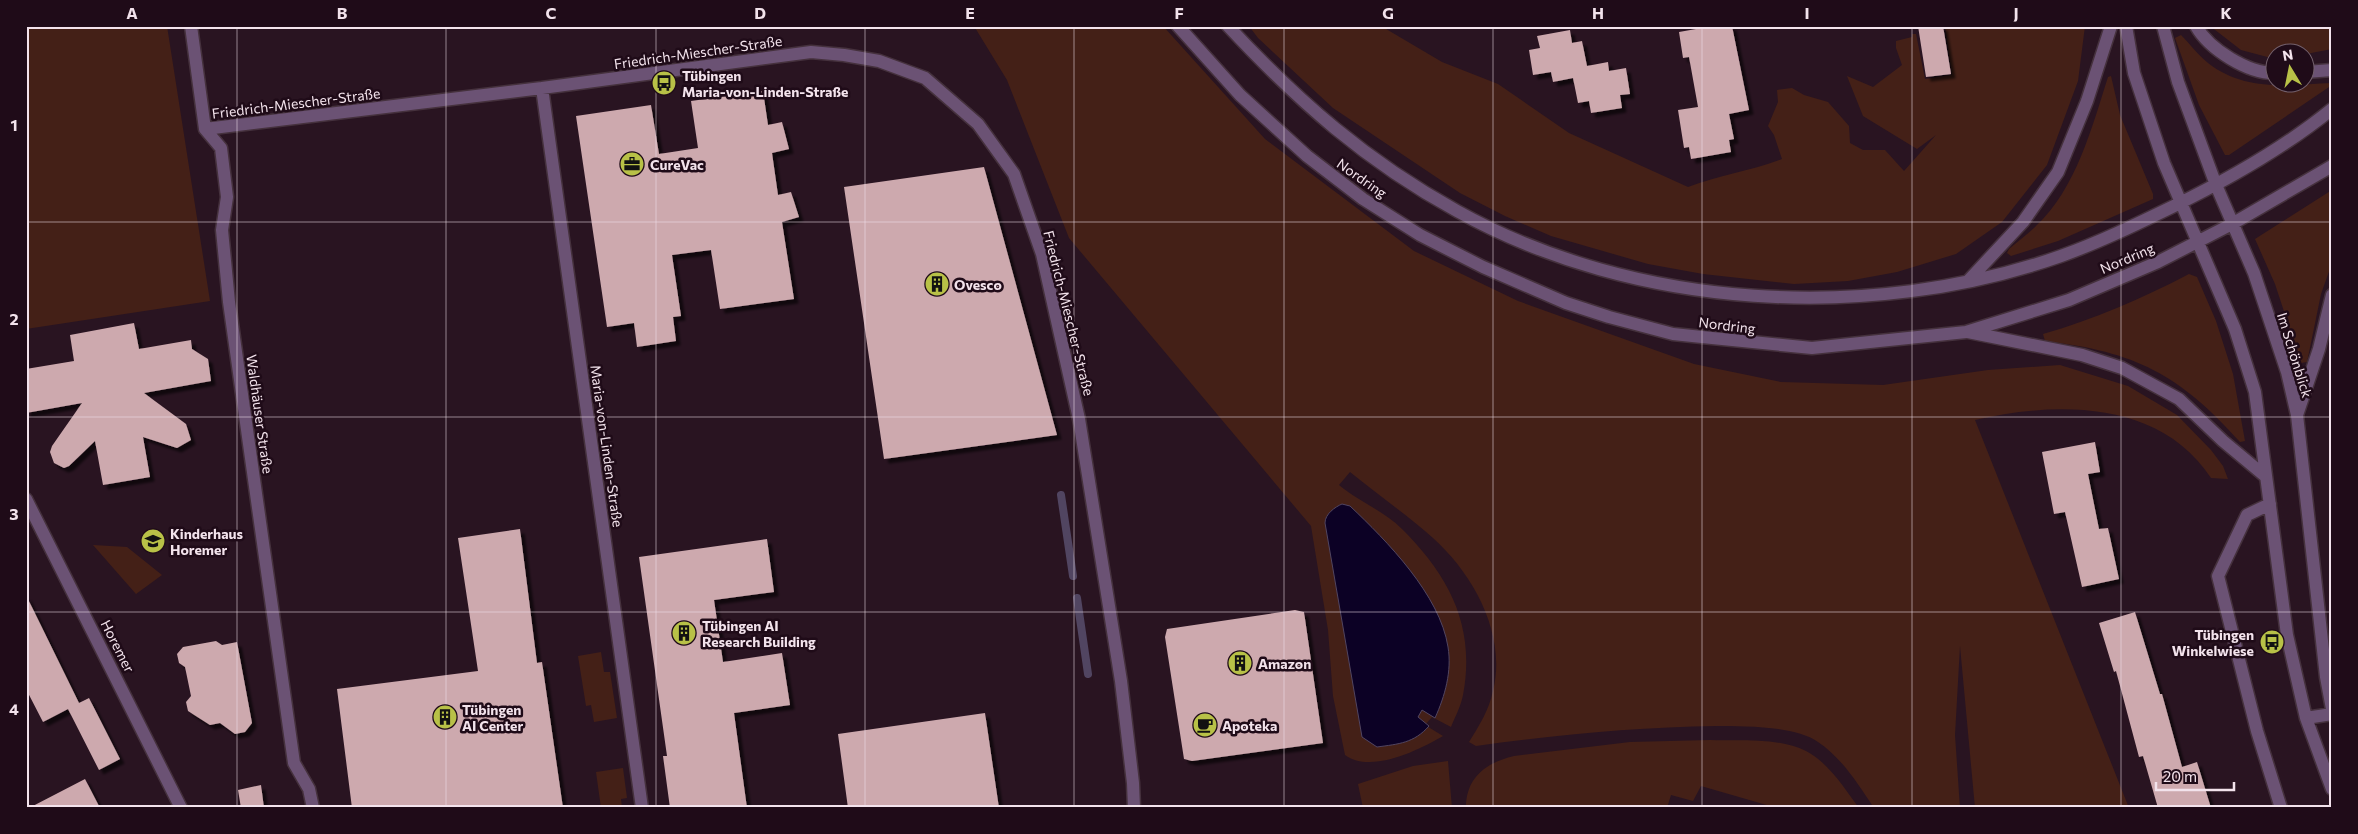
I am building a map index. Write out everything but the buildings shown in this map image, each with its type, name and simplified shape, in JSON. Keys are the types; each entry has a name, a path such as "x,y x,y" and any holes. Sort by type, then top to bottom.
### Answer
{"street":[{"name":"Waldhäuser Straße","path":"191,26 206,129 221,148 227,197 222,230 229,302 294,763 309,789 313,808"},
{"name":"Nordring","path":"1178,26 1247,101 1307,156 1350,189 1420,235 1483,268 1566,303 1609,317 1674,334 1812,348 1966,332 2068,300 2158,262 2232,224 2332,166"},
{"name":"Nordring","path":"1228,26 1280,81 1355,146 1404,180 1459,212 1544,250 1644,280 1702,291 1756,296 1846,297 1927,288 1968,281 2062,256 2122,231 2216,185 2309,128 2332,109"},
{"path":"1968,281 2023,222 2058,172 2087,101 2111,26"},
{"path":"2126,26 2134,73 2164,163 2236,329 2255,392 2286,635 2306,718 2332,789"},
{"name":"Im Schönblick","path":"2163,26 2178,82 2216,185 2254,273 2287,372 2297,416 2326,677 2332,709"},
{"path":"2196,26 2203,38 2232,61 2266,70"},
{"name":"Friedrich-Miescher-Straße","path":"206,129 542,88 811,52 834,53 879,61 925,78 978,124 1014,174 1042,254 1079,419 1121,681 1133,782 1134,808"},
{"path":"2316,71 2332,70"},
{"name":"Maria-von-Linden-Straße","path":"542,88 642,808"},
{"path":"2297,416 2319,349 2332,295"},
{"path":"1966,332 2082,355 2122,368 2179,399 2223,441 2265,476"},
{"name":"Horemer","path":"26,499 181,808"},
{"path":"2270,504 2247,515 2218,576 2257,730 2281,808"},
{"path":"2306,718 2332,714"}],"shaded area":[{"path":"26,26 167,26 210,301 26,329"},
{"path":"974,26 1163,26 1265,139 1414,251 1518,301 1694,364 1781,382 1883,385 1988,370 2060,365 2128,386 2177,415 2211,450 2223,466 2228,479 2211,478 2190,452 2164,433 2136,420 2105,413 2072,409 2039,410 1975,420 2129,808 1975,808 1960,646 1955,735 1960,808 1874,808 1849,772 1827,748 1808,737 1769,728 1717,726 1656,728 1566,735 1476,746 1469,742 1489,705 1496,670 1491,628 1484,607 1462,570 1448,553 1423,529 1350,472 1339,485 1402,529 1419,547 1445,584 1455,604 1462,625 1466,647 1466,670 1462,699 1451,727 1432,717 1425,725 1443,736 1421,748 1381,761 1368,762 1356,760 1345,755 1333,696 1328,630 1311,526 1069,238 1007,80"},
{"path":"1249,26 1381,26 1442,62 1498,84 1569,133 1688,187 1782,159 1774,135 1768,126 1778,102 1777,90 1792,88 1804,95 1828,102 1849,126 1850,143 1863,150 1885,150 1904,171 1936,135 1917,149 1863,116 1847,76 1873,87 1902,65 1896,48 1896,41 1912,37 1912,34 1916,34 1925,79 1952,75 1945,26 2085,26 2078,81 2047,165 2002,222 1956,254 1897,272 1848,281 1794,284 1703,274 1648,264 1551,236 1505,216 1460,193 1333,108 1258,38"},
{"path":"2210,26 2332,26 2332,49 2316,52 2316,42 2266,42 2266,57 2241,50"},
{"path":"2181,35 2208,63 2222,72 2237,79 2266,85 2266,92 2316,92 2316,84 2332,83 2332,85 2229,155 2225,155 2199,105 2175,38"},
{"path":"2111,76 2120,115 2153,194 2153,199 2058,241 2011,256 2007,253 2009,249 2033,229 2050,211 2072,176 2089,136 2108,77"},
{"path":"2332,190 2332,263 2321,294 2307,362 2301,363 2275,284 2255,239"},
{"path":"2189,274 2197,277 2216,321 2233,374 2245,441 2240,442 2197,399 2154,370 2105,352 2045,341 2043,334 2118,308"},
{"path":"1342,504 1350,506 1365,520 1410,570 1435,608 1443,627 1448,647 1447,683 1435,718 1422,710 1418,717 1429,726 1418,736 1399,744 1377,747 1362,737 1325,523 1329,514"},
{"path":"93,545 127,547 162,575 136,594"},
{"path":"601,652 604,672 610,672 617,718 594,722 591,705 586,706 578,656"},
{"path":"1710,740 1771,742 1806,751 1829,769 1859,808 1777,808 1701,786 1693,801 1671,795 1667,808 1466,808 1470,788 1480,773 1495,763 1514,756 1630,742"},
{"path":"1448,761 1452,808 1363,808 1358,784 1413,766"},
{"path":"623,768 627,798 621,799 622,808 601,808 596,772"}],"waterway":[{"path":"1061,495 1073,576"},
{"path":"1077,598 1088,674"}],"place":[{"name":"Tübingen Maria-von-Linden-Straße","path":"664,83"},
{"name":"CureVac","path":"632,164"},
{"name":"Ovesco","path":"937,284"},
{"name":"Kinderhaus Horemer","path":"153,541"},
{"name":"Tübingen AI Research Building","path":"684,633"},
{"name":"Tübingen Winkelwiese","path":"2272,642"},
{"name":"Amazon","path":"1240,663"},
{"name":"Tübingen AI Center","path":"445,717"},
{"name":"Apoteka","path":"1205,725"}]}
